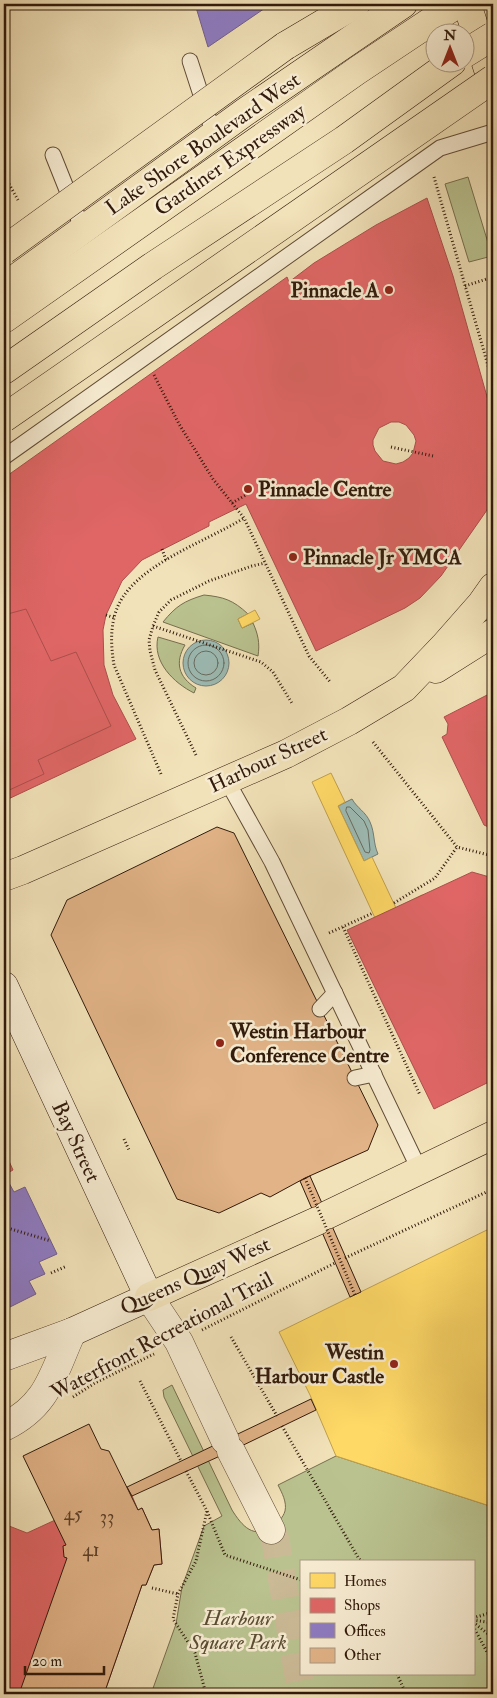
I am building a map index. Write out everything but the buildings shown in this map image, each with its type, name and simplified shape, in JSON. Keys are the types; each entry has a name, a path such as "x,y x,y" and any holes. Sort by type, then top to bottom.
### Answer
{"main road":[{"path":"4,250 344,4"},
{"path":"285,46 356,4"},
{"name":"Lake Shore Boulevard West","path":"4,287 214,135 403,4"},
{"name":"Gardiner Expressway","path":"4,320 358,70 457,4"},
{"path":"467,4 493,86"},
{"path":"474,48 493,36"},
{"path":"4,370 153,266 344,140 438,72"},
{"path":"4,418 493,79"},
{"name":"Harbour Street","path":"4,877 286,754 329,732 404,688 481,604 493,587"},
{"path":"404,688 493,634"},
{"name":"Bay Street","path":"4,986 149,1298 179,1342 271,1530"},
{"name":"Queens Quay West","path":"4,1357 72,1332 149,1298 322,1218 493,1135"},
{"path":"4,1427 29,1411 41,1399 52,1381 72,1332"}],"lane":[{"path":"190,60 214,135"},
{"path":"4,457 440,148 493,132"},
{"path":"54,155 83,230"},
{"path":"226,779 272,862 420,1170"},
{"path":"320,1009 335,993"},
{"path":"355,1078 374,1074"}],"path":[{"path":"433,172 493,383"},
{"path":"9,184 18,200"},
{"path":"465,286 493,277"},
{"path":"151,369 179,424 213,479 244,518 309,656 331,682"},
{"path":"391,447 433,456"},
{"path":"232,503 246,495"},
{"path":"161,774 114,664 111,650 116,610 123,597 156,565 244,518"},
{"path":"162,549 166,560"},
{"path":"196,755 155,670 150,650 153,626 159,612 171,600 209,580 265,564"},
{"path":"106,615 114,618"},
{"path":"153,626 261,662 274,672 293,705"},
{"path":"373,742 457,847 493,856"},
{"path":"394,903 435,878 457,847"},
{"path":"311,942 373,913"},
{"path":"343,927 420,1095"},
{"path":"124,1139 130,1150"},
{"path":"305,1178 355,1295"},
{"path":"345,1258 493,1188"},
{"path":"4,1228 51,1241"},
{"name":"Waterfront Recreational Trail","path":"70,1398 95,1383 335,1263"},
{"path":"51,1273 67,1266"},
{"path":"231,1337 277,1416"},
{"path":"140,1381 181,1461"},
{"path":"282,1426 361,1560"},
{"path":"186,1471 207,1511 225,1555 300,1580"},
{"path":"206,1694 195,1653 173,1619 178,1594 196,1561 207,1511"},
{"path":"152,1588 178,1594"},
{"path":"474,1620 493,1612"},
{"path":"474,1620 493,1622"},
{"path":"474,1621 493,1638"},
{"path":"474,1628 493,1663"},
{"path":"398,1676 406,1694"}],"green space":[{"path":"468,177 492,256 469,262 445,184"},
{"path":"204,595 228,600 238,605 248,614 238,619 242,628 253,623 258,639 258,656 163,622 181,605"},
{"path":"158,637 185,645 180,657 180,669 185,679 196,688 194,693 179,684 166,671 158,655"},
{"name":"Harbour Square Park","path":"172,1385 232,1510 244,1526 254,1531 266,1530 283,1516 285,1504 278,1485 336,1456 493,1507 493,1694 151,1694 176,1624 182,1587 204,1526 222,1516 164,1397 163,1390"}],"water":[{"path":"206,640 219,644 225,650 229,663 225,676 219,682 206,686 193,682 187,676 183,663 187,650 193,644"},
{"path":"352,799 370,822 378,854 364,861 338,806"}],"tunnel":[{"path":"271,1530 275,1538 301,1690 298,1694"}],"place":[{"name":"Pinnacle A","path":"389,290"},
{"name":"Pinnacle Centre","path":"248,489"},
{"name":"Pinnacle Jr YMCA","path":"293,557"},
{"name":"Westin Harbour Conference Centre","path":"220,1043"},
{"name":"Westin Harbour Castle","path":"394,1364"}]}
